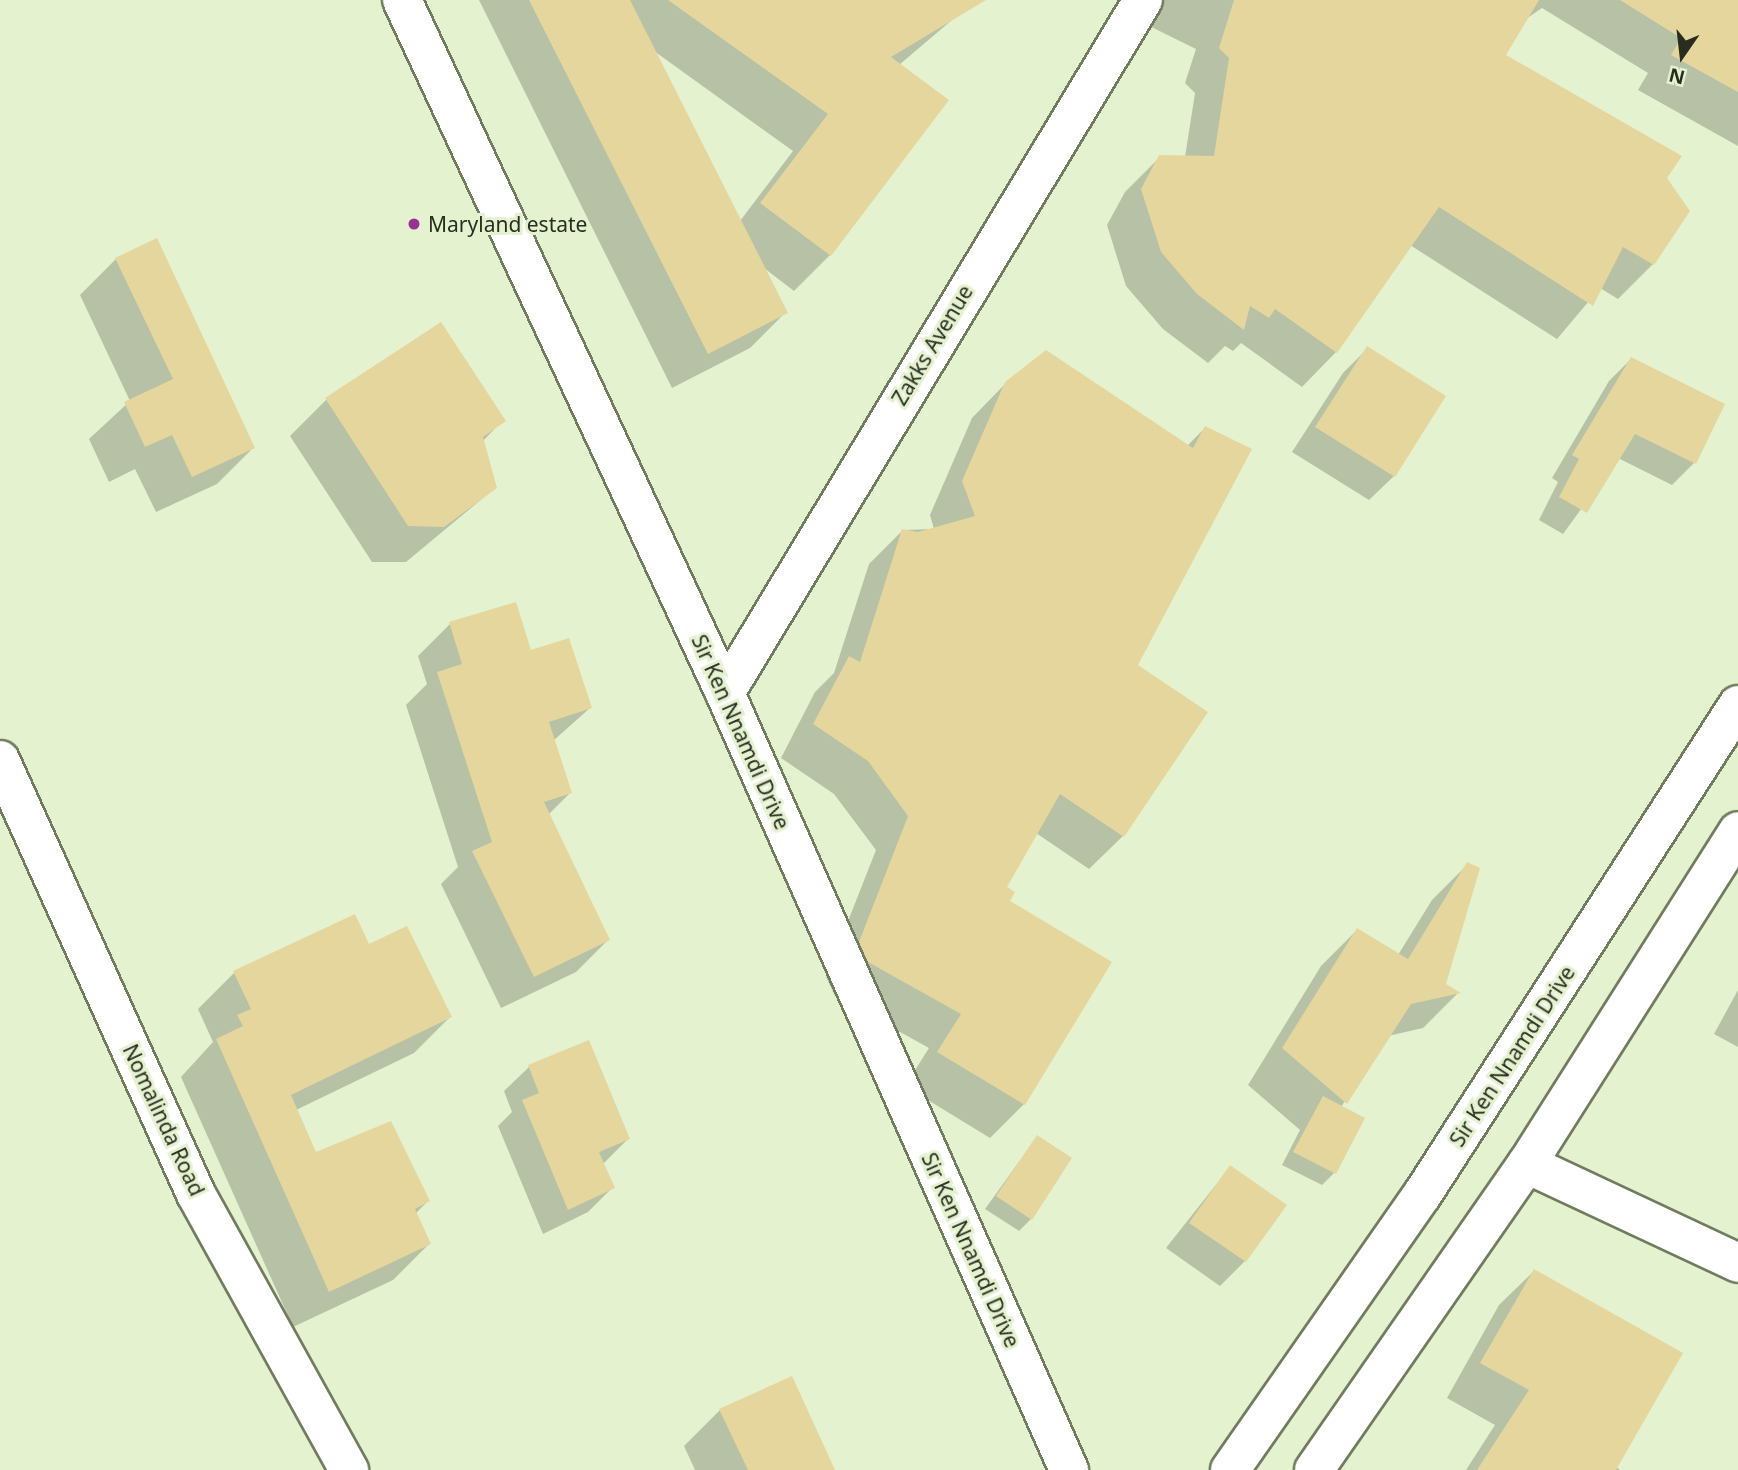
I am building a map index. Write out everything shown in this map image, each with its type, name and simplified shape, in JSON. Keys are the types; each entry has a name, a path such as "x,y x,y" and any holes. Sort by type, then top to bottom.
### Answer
{"street":[{"name":"Sir Ken Nnamdi Drive","path":"402,0 725,693 1069,1470"},
{"name":"Zakks Avenue","path":"725,693 1143,0"},
{"name":"Sir Ken Nnamdi Drive","path":"1230,1470 1422,1195 1738,705"},
{"name":"Nomalinda Road","path":"0,760 196,1194 349,1470"},
{"path":"1314,1470 1527,1164 1738,831"},
{"path":"1527,1164 1738,1263"}],"building":[{"path":"529,0 630,0 788,313 708,354"},
{"path":"668,0 986,0 891,57 949,100 831,256 760,203 828,114"},
{"path":"1234,0 1539,0 1506,55 1682,156 1667,178 1690,211 1654,265 1623,247 1593,306 1439,207 1337,353 1275,309 1269,318 1250,306 1244,330 1197,294 1161,252 1141,189 1159,155 1214,156 1229,58 1219,48"},
{"path":"1620,0 1738,0 1738,92 1671,55 1681,38"},
{"path":"157,238 255,448 192,477 172,435 145,447 124,402 173,379 115,258"},
{"path":"441,322 506,421 483,437 497,488 444,527 408,526 325,398"},
{"path":"1367,346 1446,396 1395,477 1315,427"},
{"path":"1046,350 1193,448 1205,426 1252,449 1138,665 1208,712 1124,837 1060,794 1007,887 1015,892 1010,901 1112,962 1025,1105 937,1052 961,1014 868,962 859,942 908,816 868,761 813,724 849,656 860,662 902,529 918,532 975,516 962,481 1005,382"},
{"path":"1631,357 1725,404 1696,464 1635,434 1587,513 1559,497 1579,459 1572,455"},
{"path":"516,602 531,650 569,638 592,708 549,722 572,793 544,802 610,940 534,977 472,851 492,842 437,672 462,664 449,622"},
{"path":"1467,862 1480,868 1446,984 1461,993 1411,1004 1347,1104 1282,1048 1357,928 1408,959"},
{"path":"355,914 369,944 407,926 452,1017 291,1095 316,1152 391,1121 430,1201 415,1209 431,1244 329,1292 216,1039 243,1026 237,1015 251,1009 233,971"},
{"path":"589,1040 630,1139 599,1152 615,1188 568,1210 522,1100 539,1093 528,1065"},
{"path":"1323,1096 1365,1118 1336,1174 1293,1152"},
{"path":"1037,1135 1072,1158 1032,1220 996,1196"},
{"path":"1230,1165 1287,1205 1246,1262 1189,1223"},
{"path":"1534,1269 1683,1353 1616,1470 1477,1470 1529,1390 1480,1363"},
{"path":"792,1376 835,1470 748,1470 719,1409"}],"place":[{"name":"Maryland estate","path":"414,224"}]}
